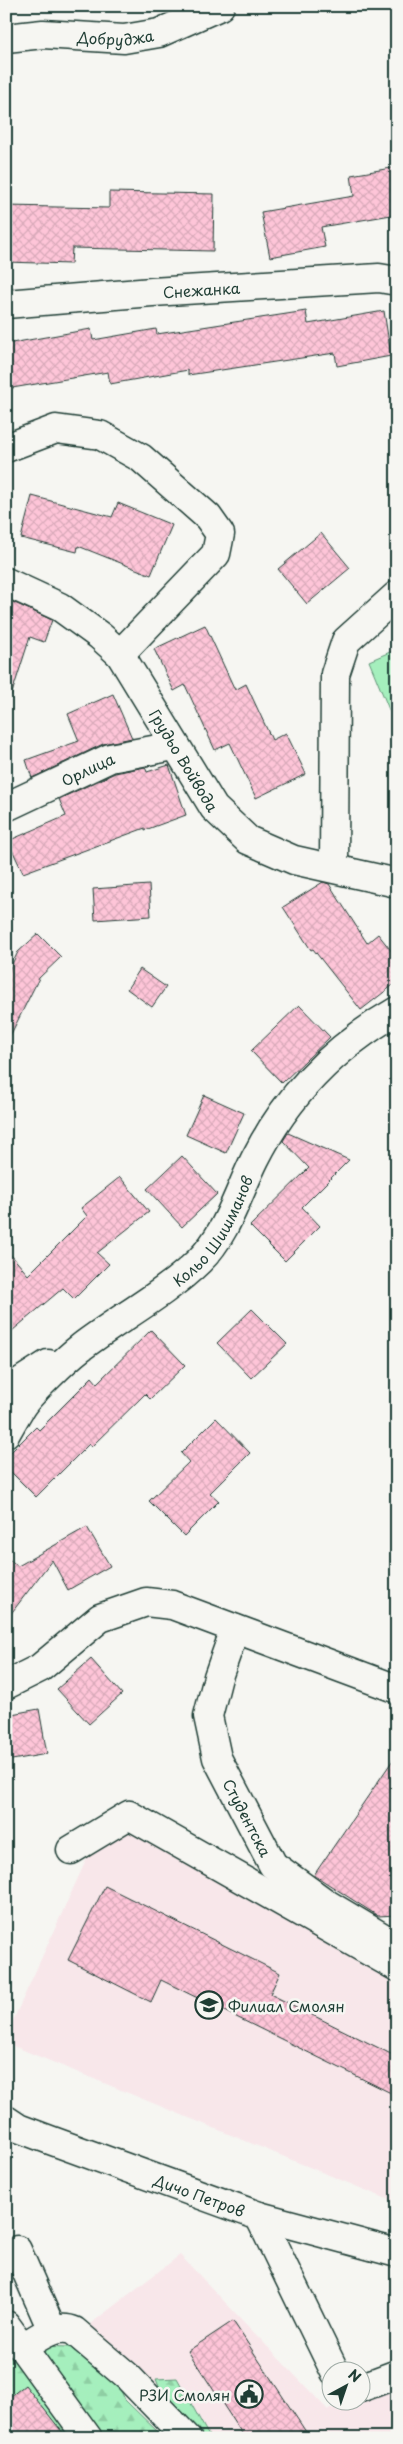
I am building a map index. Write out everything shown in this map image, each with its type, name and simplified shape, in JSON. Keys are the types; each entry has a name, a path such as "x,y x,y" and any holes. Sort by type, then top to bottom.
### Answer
{"street":[{"name":"Добруджа","path":"6,38 43,34 124,39 158,33 220,6"},
{"name":"Снежанка","path":"6,304 152,292 379,278 397,281"},
{"path":"6,448 56,429 100,435 141,458 208,517 220,534 216,554 120,654"},
{"name":"Грудьо Войвода","path":"6,582 60,607 100,636 120,654 174,746 214,808 248,840 294,860 397,884"},
{"path":"334,868 335,674 346,641 397,595"},
{"name":"Орлица","path":"6,807 110,758 174,746"},
{"name":"Кольо Шишманов","path":"6,1433 22,1405 78,1349 166,1288 200,1260 224,1227 256,1157 292,1099 326,1061 377,1023 397,1011"},
{"path":"6,1391 32,1372 78,1349"},
{"path":"6,1686 40,1668 100,1618 146,1602 172,1605 397,1689"},
{"name":"Студентска","path":"235,1629 218,1677 208,1716 217,1758 273,1865 327,1904 397,1946"},
{"path":"71,1850 130,1815 397,1967"},
{"name":"Дичо Петров","path":"6,2120 18,2128 259,2216 397,2253"},
{"path":"259,2216 330,2362"},
{"path":"16,2250 52,2330"},
{"path":"6,2325 88,2438"},
{"path":"22,2347 52,2330 65,2327 97,2348 187,2438"},
{"path":"370,2384 397,2374"}],"shaded area":[{"name":"Филиал Смолян","path":"108,1812 397,1974 397,2203 6,2043 6,2036"},
{"path":"180,2255 320,2402 320,2412 370,2412 370,2394 397,2383 397,2438 175,2438 72,2338"}],"green space":[{"path":"397,649 397,729 369,661"},
{"path":"6,2345 70,2347 74,2351 110,2365 125,2400 161,2435 164,2434 167,2408 156,2379 177,2378 210,2438 6,2438"}],"building":[{"path":"397,167 397,214 321,227 325,247 270,257 261,212 354,196 351,175"},
{"path":"109,192 214,194 213,251 72,248 71,264 6,262 6,206 109,208"},
{"path":"306,311 308,324 384,311 391,356 337,366 335,353 188,375 188,370 110,384 108,372 6,389 6,344 91,329 93,340 156,329 157,334"},
{"path":"32,496 112,517 118,503 172,525 151,575 78,546 77,552 21,538"},
{"path":"321,533 350,568 307,604 278,569"},
{"path":"6,599 52,620 44,642 30,637 11,696 6,695"},
{"path":"205,625 235,690 246,684 272,740 286,733 306,774 256,798 230,743 215,750 185,685 174,691 154,649"},
{"path":"113,694 132,738 103,744 32,778 26,760 79,741 68,714"},
{"path":"169,765 186,815 23,873 8,841 66,816 59,799 115,773 145,767 147,772"},
{"path":"323,882 329,884 367,943 378,934 397,958 397,982 361,1010 313,949 311,950 283,907"},
{"path":"149,885 151,916 95,920 93,889"},
{"path":"38,934 61,957 39,978 6,1044 6,976 18,952"},
{"path":"140,969 166,987 152,1007 127,989"},
{"path":"299,1005 330,1037 282,1083 251,1051"},
{"path":"204,1095 244,1113 226,1153 186,1135"},
{"path":"288,1133 349,1160 302,1207 320,1226 285,1261 250,1226 309,1168 283,1141"},
{"path":"182,1156 217,1194 182,1227 147,1189"},
{"path":"120,1177 149,1212 97,1253 109,1264 74,1299 63,1288 6,1336 6,1249 28,1275 87,1216 81,1208"},
{"path":"252,1309 287,1344 251,1378 217,1343"},
{"path":"151,1330 185,1365 150,1399 145,1394 91,1447 89,1444 36,1497 6,1467 6,1457 36,1427 39,1430 92,1377 97,1383"},
{"path":"216,1418 250,1453 210,1493 219,1501 184,1536 149,1501 189,1462 181,1453"},
{"path":"87,1527 110,1566 68,1590 52,1560 6,1620 6,1557 18,1566"},
{"path":"91,1659 122,1694 89,1724 57,1689"},
{"path":"39,1709 47,1754 6,1761 6,1715"},
{"path":"397,1754 397,1915 378,1916 314,1875"},
{"path":"105,1886 280,1973 270,1994 397,2057 397,2096 161,1980 151,2002 68,1960"},
{"name":"РЗИ Смолян","path":"233,2321 310,2438 245,2438 188,2351"},
{"path":"25,2385 67,2438 6,2438 6,2400"}],"place":[{"name":"Филиал Смолян","path":"209,2005"},
{"name":"РЗИ Смолян","path":"249,2394"}]}
